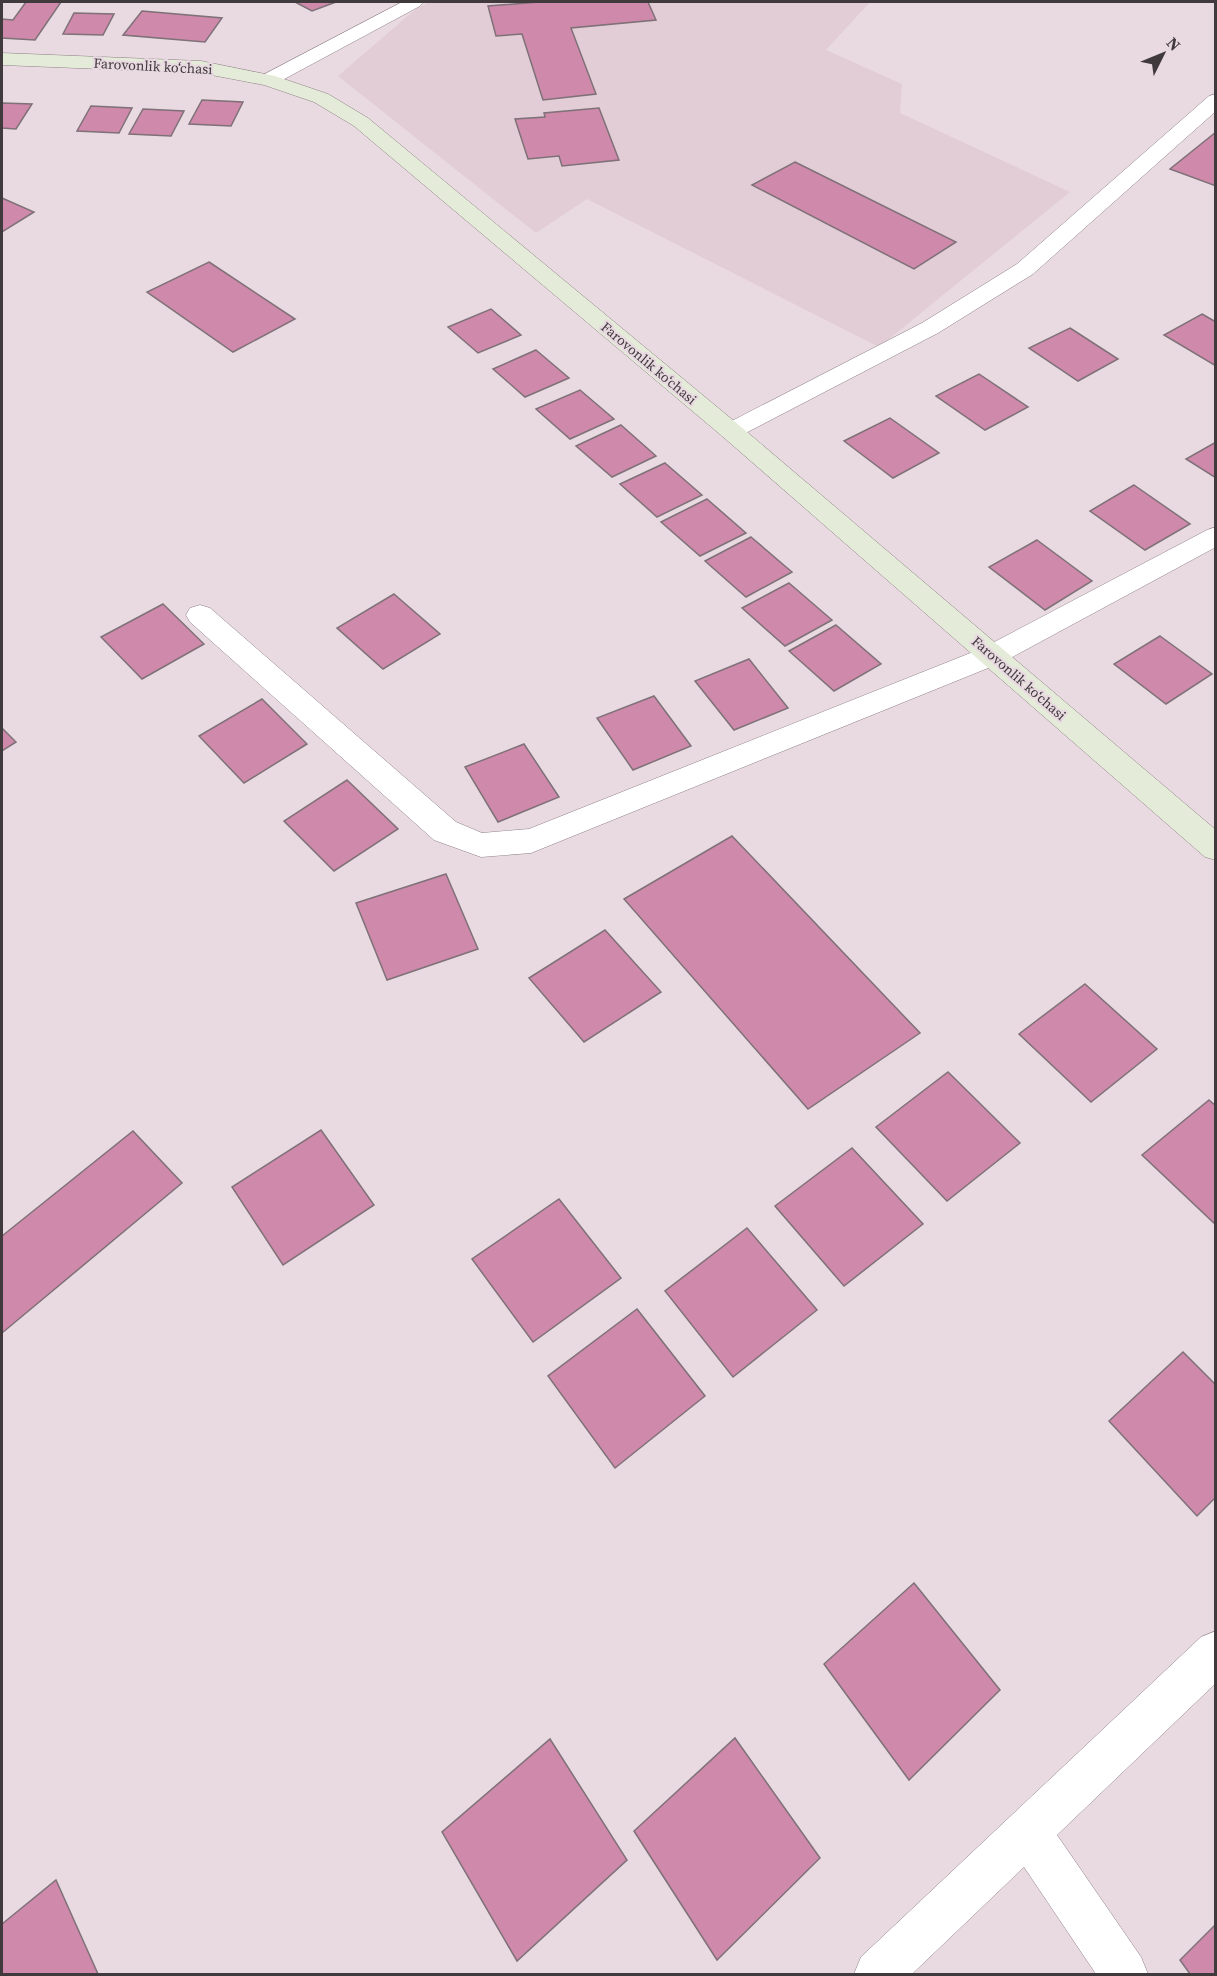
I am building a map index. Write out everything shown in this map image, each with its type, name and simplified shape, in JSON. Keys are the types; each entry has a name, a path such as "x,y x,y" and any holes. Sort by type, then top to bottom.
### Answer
{"street":[{"path":"268,80 414,2"},
{"name":"Farovonlik koʻchasi","path":"2,59 201,67 268,80 321,98 361,122 731,431 1215,848"},
{"path":"731,431 930,328 1025,268 1215,100"},
{"path":"200,615 445,831 481,845 531,842 993,655 1215,536"},
{"path":"878,1974 1215,1652"},
{"path":"1028,1832 1124,1974"}],"shaded area":[{"path":"430,2 870,2 826,50 902,84 900,113 1070,192 879,347 587,199 536,233 338,76 417,8"}],"building":[{"path":"26,2 61,2 35,40 2,38 2,19 13,20"},
{"path":"295,2 336,2 312,11"},
{"path":"539,2 648,2 656,20 571,28 596,94 543,100 522,34 496,36 488,6"},
{"path":"142,11 222,18 205,42 123,35"},
{"path":"74,13 114,14 103,35 63,34"},
{"path":"202,100 243,102 231,126 189,124"},
{"path":"2,103 32,104 16,129 2,128"},
{"path":"91,106 132,108 119,133 77,131"},
{"path":"599,108 619,160 562,166 559,156 528,159 515,119 545,117 544,113"},
{"path":"143,109 184,111 171,136 129,134"},
{"path":"1216,132 1216,186 1170,169"},
{"path":"795,162 956,242 914,269 752,185"},
{"path":"2,198 34,212 2,232"},
{"path":"209,262 295,319 233,352 147,292"},
{"path":"491,309 521,335 478,353 448,327"},
{"path":"1202,314 1216,322 1216,366 1164,335"},
{"path":"1070,328 1118,359 1078,381 1029,348"},
{"path":"536,350 569,378 525,397 493,369"},
{"path":"979,374 1028,407 985,430 936,396"},
{"path":"580,390 614,419 570,439 536,409"},
{"path":"890,418 939,453 893,478 844,441"},
{"path":"621,425 656,456 612,477 576,446"},
{"path":"1216,442 1216,478 1186,459"},
{"path":"665,463 702,495 657,517 620,484"},
{"path":"1134,485 1190,524 1145,550 1090,511"},
{"path":"707,499 746,533 700,556 661,522"},
{"path":"751,537 792,572 746,597 705,561"},
{"path":"1037,540 1092,581 1045,610 989,567"},
{"path":"789,583 832,620 785,646 742,608"},
{"path":"394,594 440,634 383,669 337,628"},
{"path":"163,604 204,644 142,679 101,637"},
{"path":"836,625 881,664 834,691 789,651"},
{"path":"1160,636 1212,674 1166,704 1114,664"},
{"path":"749,659 788,708 734,730 695,681"},
{"path":"654,696 691,746 633,770 597,718"},
{"path":"262,699 307,744 244,783 199,736"},
{"path":"2,728 16,742 2,751"},
{"path":"524,744 559,797 498,822 465,767"},
{"path":"347,780 398,829 334,871 284,821"},
{"path":"732,836 920,1033 808,1109 624,899"},
{"path":"446,874 478,949 387,980 356,903"},
{"path":"605,930 661,992 584,1042 529,978"},
{"path":"1085,984 1157,1049 1091,1102 1019,1034"},
{"path":"948,1072 1020,1143 947,1201 876,1127"},
{"path":"1209,1100 1216,1106 1216,1225 1142,1155"},
{"path":"321,1130 374,1205 283,1265 232,1187"},
{"path":"133,1131 182,1183 2,1333 2,1236"},
{"path":"852,1148 923,1224 844,1286 775,1206"},
{"path":"559,1199 621,1278 533,1342 472,1259"},
{"path":"747,1228 817,1310 733,1377 665,1291"},
{"path":"637,1309 705,1396 615,1468 548,1376"},
{"path":"1183,1352 1216,1385 1216,1497 1197,1516 1109,1421"},
{"path":"914,1583 1000,1690 909,1780 824,1664"},
{"path":"735,1738 820,1858 717,1960 634,1831"},
{"path":"550,1739 627,1860 517,1961 442,1832"},
{"path":"56,1880 98,1974 2,1974 2,1924"},
{"path":"1216,1924 1216,1974 1190,1974 1180,1960"}]}
